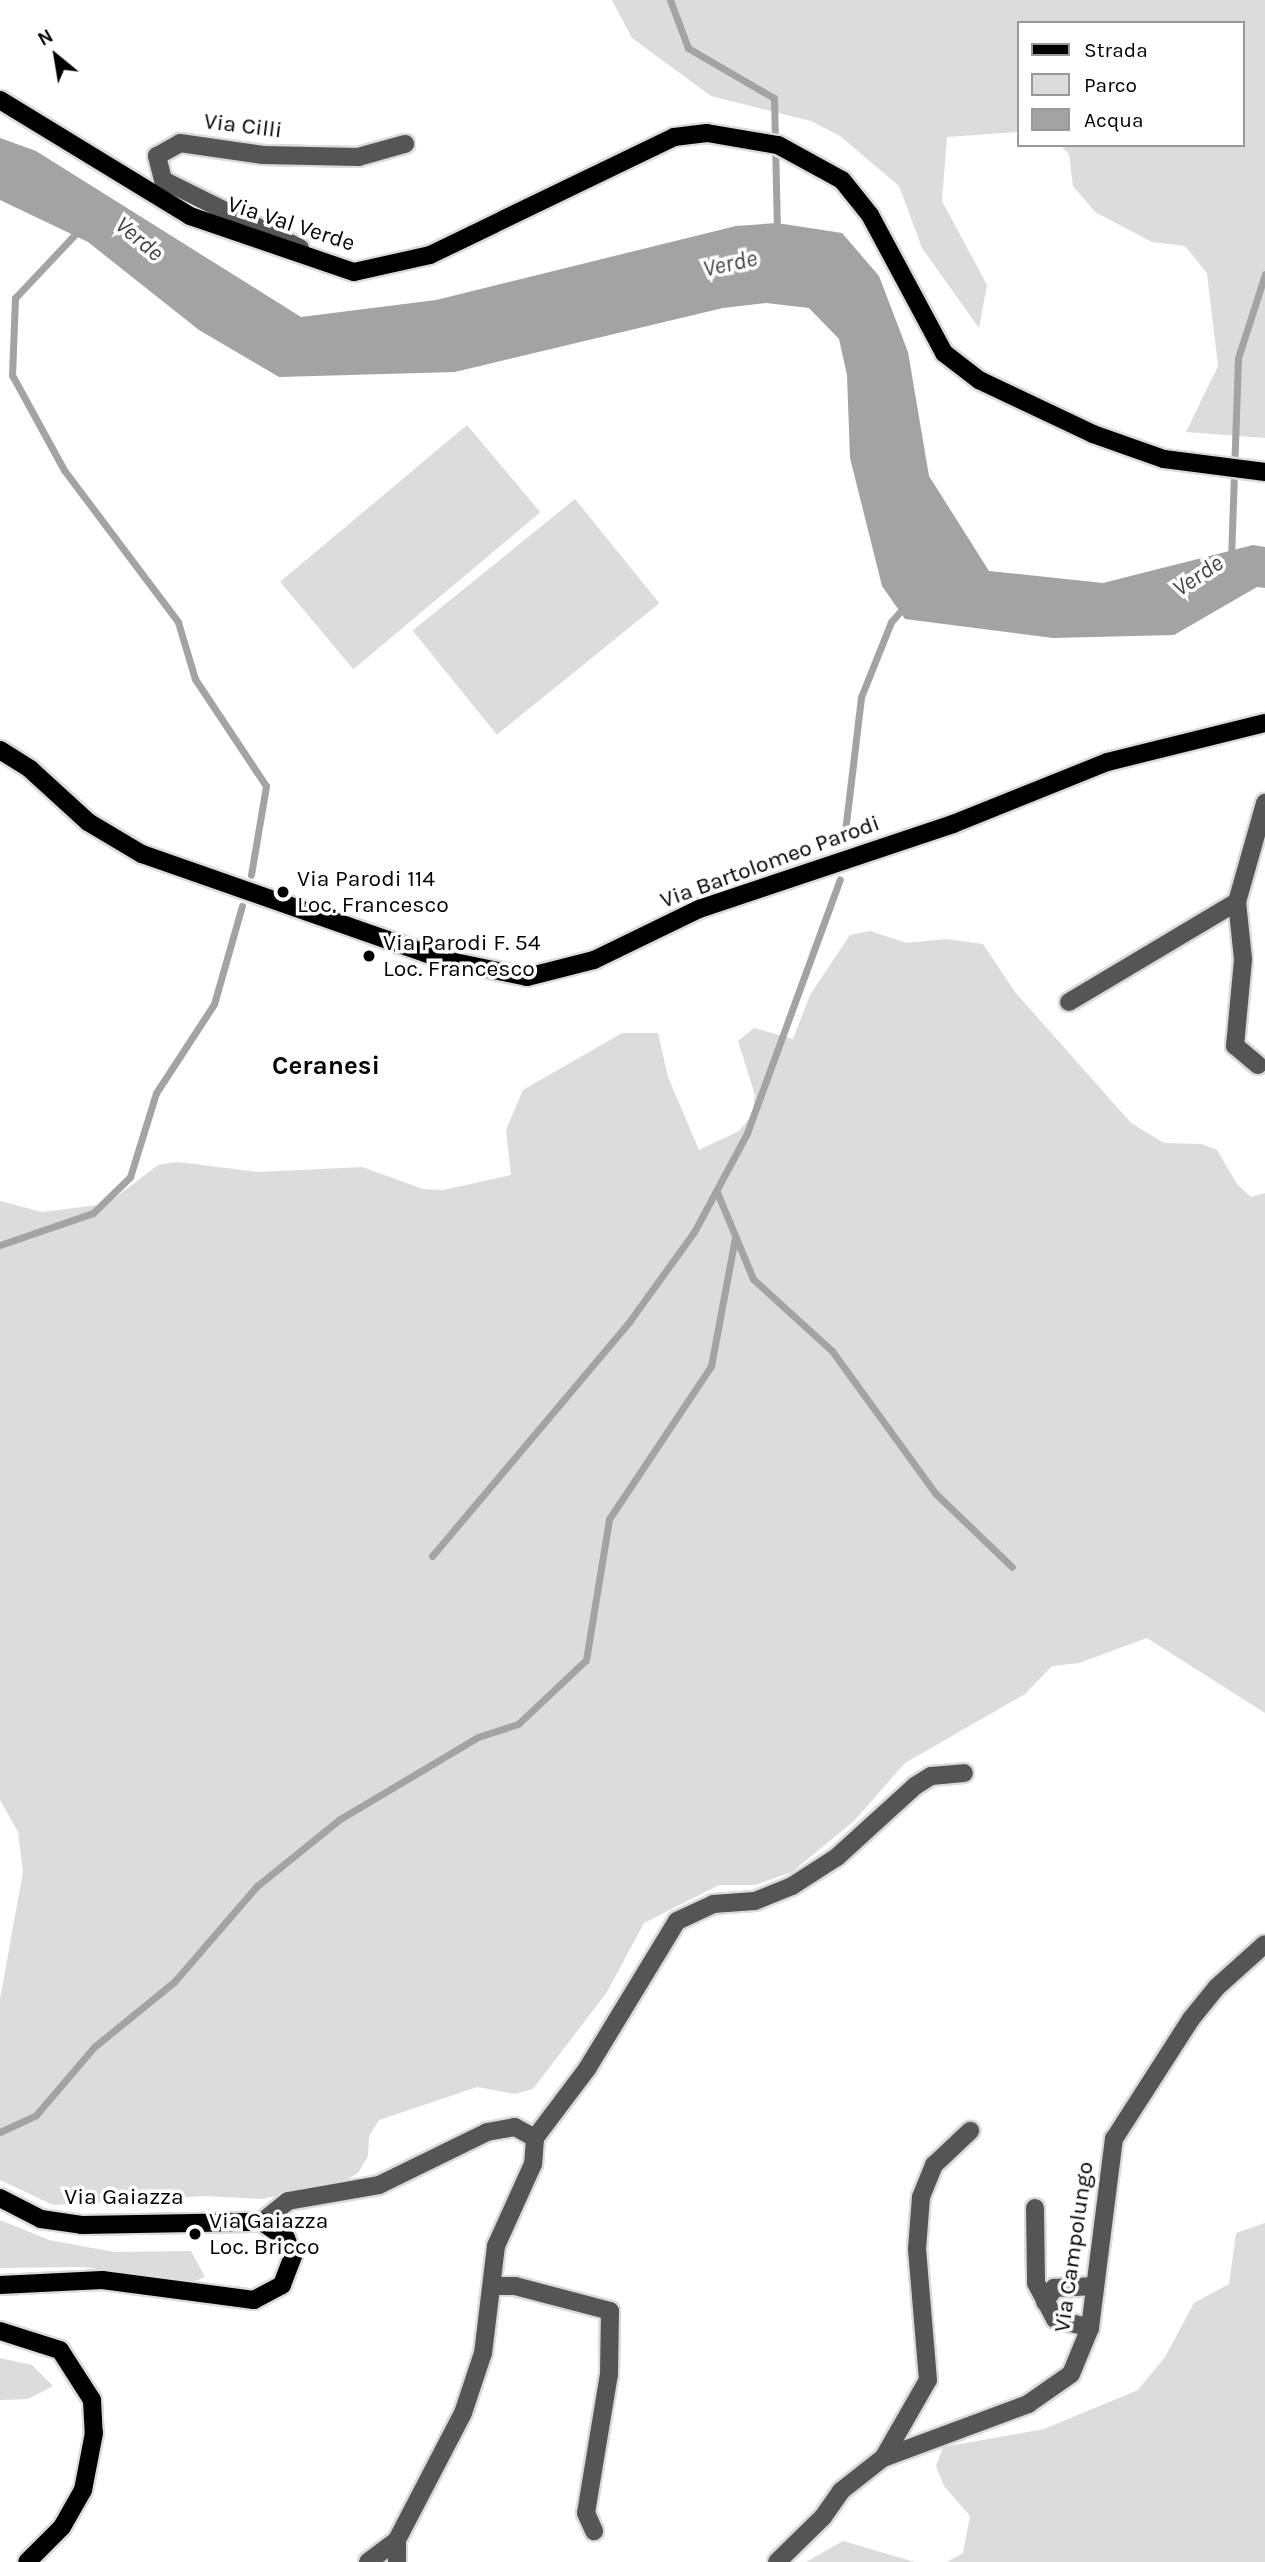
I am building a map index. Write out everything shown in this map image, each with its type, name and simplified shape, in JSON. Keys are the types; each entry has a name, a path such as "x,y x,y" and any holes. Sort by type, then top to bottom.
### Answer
{"main road":[{"name":"Via Val Verde","path":"0,100 190,216 354,272 430,255 658,142 707,133 778,145 811,158 842,180 870,215 944,353 979,380 1093,433 1164,459 1265,472"},
{"name":"Via Bartolomeo Parodi","path":"0,750 30,769 88,822 142,854 445,960 527,977 594,960 699,909 953,824 1107,762 1265,723"},
{"name":"Via Gaiazza","path":"0,2198 41,2219 82,2225 261,2222"},
{"path":"0,2285 102,2280 254,2300 282,2285 293,2256 286,2238 261,2222"},
{"path":"0,2331 60,2350 92,2400 94,2433 83,2490 62,2527 27,2562"}],"street":[{"name":"Via Cilli","path":"324,262 163,180 157,156 180,143 263,155 358,157 405,144"},
{"path":"1258,1065 1235,1046 1243,959 1237,902 1265,803"},
{"path":"1069,1002 1237,902"},
{"path":"368,2562 397,2540 463,2413 490,2331 496,2246 533,2164 535,2137 587,2069 677,1921 713,1904 755,1901 792,1886 836,1857 915,1786 931,1776 964,1773"},
{"name":"Via Campolungo","path":"777,2562 824,2517 841,2491 883,2458 1053,2392 1081,2358 1090,2328 1114,2139 1191,2019 1217,1987 1265,1944"},
{"path":"261,2222 288,2201 379,2185 487,2132 514,2127 535,2137"},
{"path":"883,2458 928,2380 917,2249 921,2197 934,2165 970,2130"},
{"path":"1035,2208 1035,2283 1055,2319 1090,2328"},
{"path":"493,2286 516,2286 610,2311 609,2375 586,2513 594,2531"},
{"path":"1045,2302 1054,2288 1095,2286"},
{"path":"397,2540 397,2562"}],"green space":[{"path":"612,0 1265,0 1265,438 1186,432 1218,366 1207,273 1185,246 1152,242 1095,212 1073,186 1069,154 1062,147 1244,147 1244,21 1016,21 1016,132 947,137 942,201 987,285 979,328 922,248 899,186 840,136 811,121 711,96 632,38"},
{"path":"467,425 540,512 353,669 280,582"},
{"path":"575,499 659,603 497,735 413,631"},
{"path":"870,931 907,943 946,939 983,944 1015,992 1131,1123 1164,1143 1201,1144 1217,1150 1237,1184 1251,1197 1265,1193 1265,1713 1147,1638 1079,1663 1052,1666 1025,1694 905,1763 854,1821 792,1872 755,1885 719,1885 644,1923 607,1992 533,2089 515,2094 477,2087 379,2120 369,2136 368,2156 358,2173 341,2183 262,2199 205,2196 53,2205 0,2180 0,1999 23,1872 18,1832 0,1800 0,1201 42,1212 107,1204 158,1165 178,1162 259,1172 362,1167 423,1189 443,1190 511,1175 506,1130 523,1090 622,1033 658,1033 668,1077 699,1150 739,1131 752,1115 755,1095 738,1041 754,1028 793,1039 810,995 850,935"},
{"path":"0,2220 49,2240 114,2252 191,2251 205,2277 192,2282 83,2267 0,2268"},
{"path":"1265,2223 1265,2562 947,2562 963,2553 970,2516 944,2486 936,2466 943,2447 1044,2429 1138,2390 1165,2357 1194,2303 1229,2284 1236,2233"},
{"path":"0,2358 32,2365 53,2386 28,2399 0,2400"},
{"path":"843,2541 915,2562 806,2562"}],"water":[{"name":"Verde","path":"0,138 36,151 301,317 436,300 736,226 777,223 842,233 879,276 908,352 929,476 989,571 1103,583 1253,545 1265,547 1265,588 1257,587 1174,635 1053,638 905,619 882,586 850,458 847,375 839,339 809,308 766,303 723,308 455,372 279,377 199,330 88,242 0,200"}],"waterway":[{"path":"670,0 688,48 774,98 777,230"},
{"path":"80,229 15,298 12,375 64,470 178,622 195,679 266,786 251,875"},
{"name":"Verde","path":"1231,559 1238,358 1265,274"},
{"path":"844,840 861,697 891,622 906,605"},
{"path":"432,1556 629,1322 694,1232 747,1133 840,879"},
{"path":"0,1245 93,1213 130,1177 156,1093 214,1004 242,906"},
{"path":"717,1192 753,1279 832,1351 936,1494 1012,1567"},
{"path":"0,2132 36,2115 94,2047 174,1982 257,1886 340,1819 478,1737 518,1724 586,1660 609,1519 711,1366 735,1238"}],"place":[{"name":"Via Parodi 114 Loc. Francesco","path":"283,892"},
{"name":"Via Parodi F. 54 Loc. Francesco","path":"369,956"},
{"name":"Via Gaiazza Loc. Bricco","path":"195,2234"}],"district":[{"name":"Ceranesi","path":"326,1066"}]}
